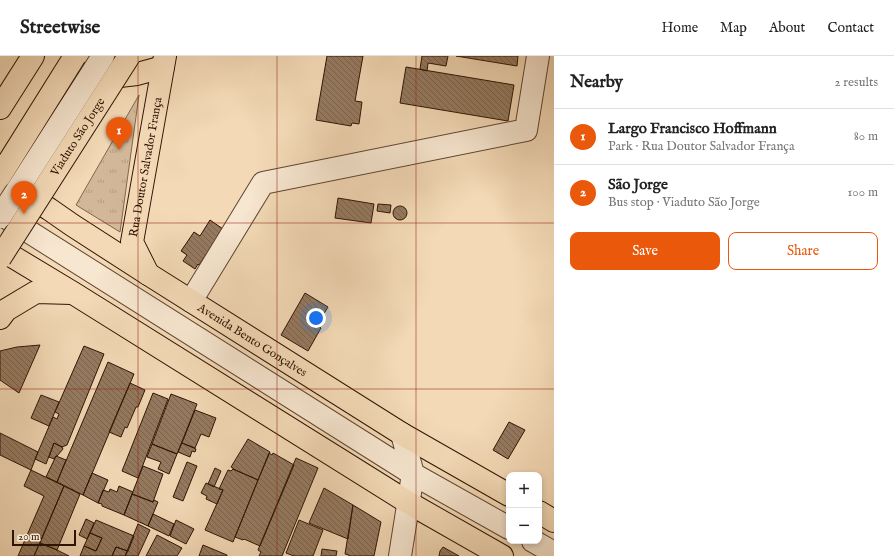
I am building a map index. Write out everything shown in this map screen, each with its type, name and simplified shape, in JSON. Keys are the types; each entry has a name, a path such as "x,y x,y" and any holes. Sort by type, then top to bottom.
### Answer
{"main road":[{"path":"0,108 33,56"},
{"path":"0,177 75,56 77,59 111,77 137,74 164,62"},
{"name":"Viaduto São Jorge","path":"0,258 129,56"},
{"name":"Rua Doutor Salvador França","path":"148,274 132,242 164,62"},
{"name":"Avenida Bento Gonçalves","path":"0,177 148,274 402,434 506,493"},
{"path":"0,249 409,503 502,556"},
{"path":"0,318 6,310 36,292 73,293"},
{"path":"542,514 554,521"}],"street":[{"name":"Viaduto São Jorge","path":"0,217 104,56"},
{"path":"191,301 263,183 526,130 538,56"},
{"path":"0,213 413,474 506,526"},
{"path":"400,556 413,474 402,434"},
{"path":"538,544 554,553"}],"green space":[{"path":"139,95 120,232 76,205"}],"building":[{"path":"327,56 363,56 355,101 362,102 359,124 352,123 351,126 316,120"},
{"path":"422,56 448,56 446,66 428,63 427,71 420,69"},
{"path":"456,56 518,56 517,66"},
{"path":"406,67 514,85 508,121 400,103"},
{"path":"338,198 374,204 371,223 335,218"},
{"path":"378,204 391,205 390,213 377,211"},
{"path":"400,206 405,208 407,213 405,218 400,220 395,218 393,213 395,208"},
{"path":"210,220 223,229 195,269 183,261 187,255 181,251 194,232 200,236"},
{"path":"305,293 328,307 317,325 321,328 308,351 281,335"},
{"path":"40,345 19,393 0,380 0,351 17,347"},
{"path":"84,346 104,354 67,445 62,447 54,443 46,464 35,459 53,417 57,419 59,414 55,412"},
{"path":"108,362 134,374 83,495 57,482"},
{"path":"130,383 145,390 138,407 136,407 127,428 125,427 121,437 109,432"},
{"path":"153,393 168,399 138,478 122,471"},
{"path":"171,394 197,404 177,454 152,444"},
{"path":"41,395 59,402 49,426 31,418"},
{"path":"195,410 216,418 209,437 201,434 195,448 182,443"},
{"path":"509,422 525,430 508,459 493,450"},
{"path":"0,433 38,452 31,470 0,455"},
{"path":"248,439 270,452 258,480 231,467"},
{"path":"54,443 63,449 54,459 49,457"},
{"path":"182,443 196,449 195,452 192,451 190,457 178,452"},
{"path":"152,444 177,454 169,474 158,469 161,462 147,457"},
{"path":"269,453 272,455 273,453 294,465 260,546 235,537"},
{"path":"56,456 66,460 57,482 46,477"},
{"path":"296,458 318,468 282,556 259,556 261,552 258,550"},
{"path":"187,462 197,466 183,501 173,497"},
{"path":"143,466 163,474 153,502 132,494"},
{"path":"215,468 221,471 214,487 208,484"},
{"path":"233,469 258,480 233,542 205,530 223,490 219,489 228,470 231,471"},
{"path":"31,470 64,486 34,556 18,556 44,496 24,486"},
{"path":"92,473 108,480 98,503 83,495"},
{"path":"206,483 223,490 217,504 206,499 207,496 201,493"},
{"path":"64,486 80,494 57,550 40,543"},
{"path":"119,486 133,492 124,515 98,503 103,490 109,492 110,489 117,492"},
{"path":"324,488 353,505 348,539 309,523"},
{"path":"132,494 153,502 154,500 158,502 148,526 124,515"},
{"path":"353,505 381,522 374,556 349,556 345,554"},
{"path":"153,514 174,524 169,536 148,526"},
{"path":"86,519 94,523 87,539 79,535"},
{"path":"96,520 134,536 128,551 116,547 112,556 80,556 84,546 96,551 102,538 90,533"},
{"path":"176,520 194,529 186,544 170,536"},
{"path":"299,520 323,530 313,556 294,556 286,553"},
{"path":"138,524 150,530 138,556 125,556"},
{"path":"90,533 102,538 96,551 84,546"},
{"path":"157,535 182,548 177,556 146,556"},
{"path":"40,543 57,550 69,556 34,556"},
{"path":"203,545 227,555 227,556 199,556"},
{"path":"116,547 128,551 125,556 112,556"},
{"path":"443,547 459,556 439,556"},
{"path":"322,549 337,551 336,556 321,556"}],"place":[{"name":"Largo Francisco Hoffmann","path":"119,150"},
{"name":"São Jorge","path":"24,214"}]}
